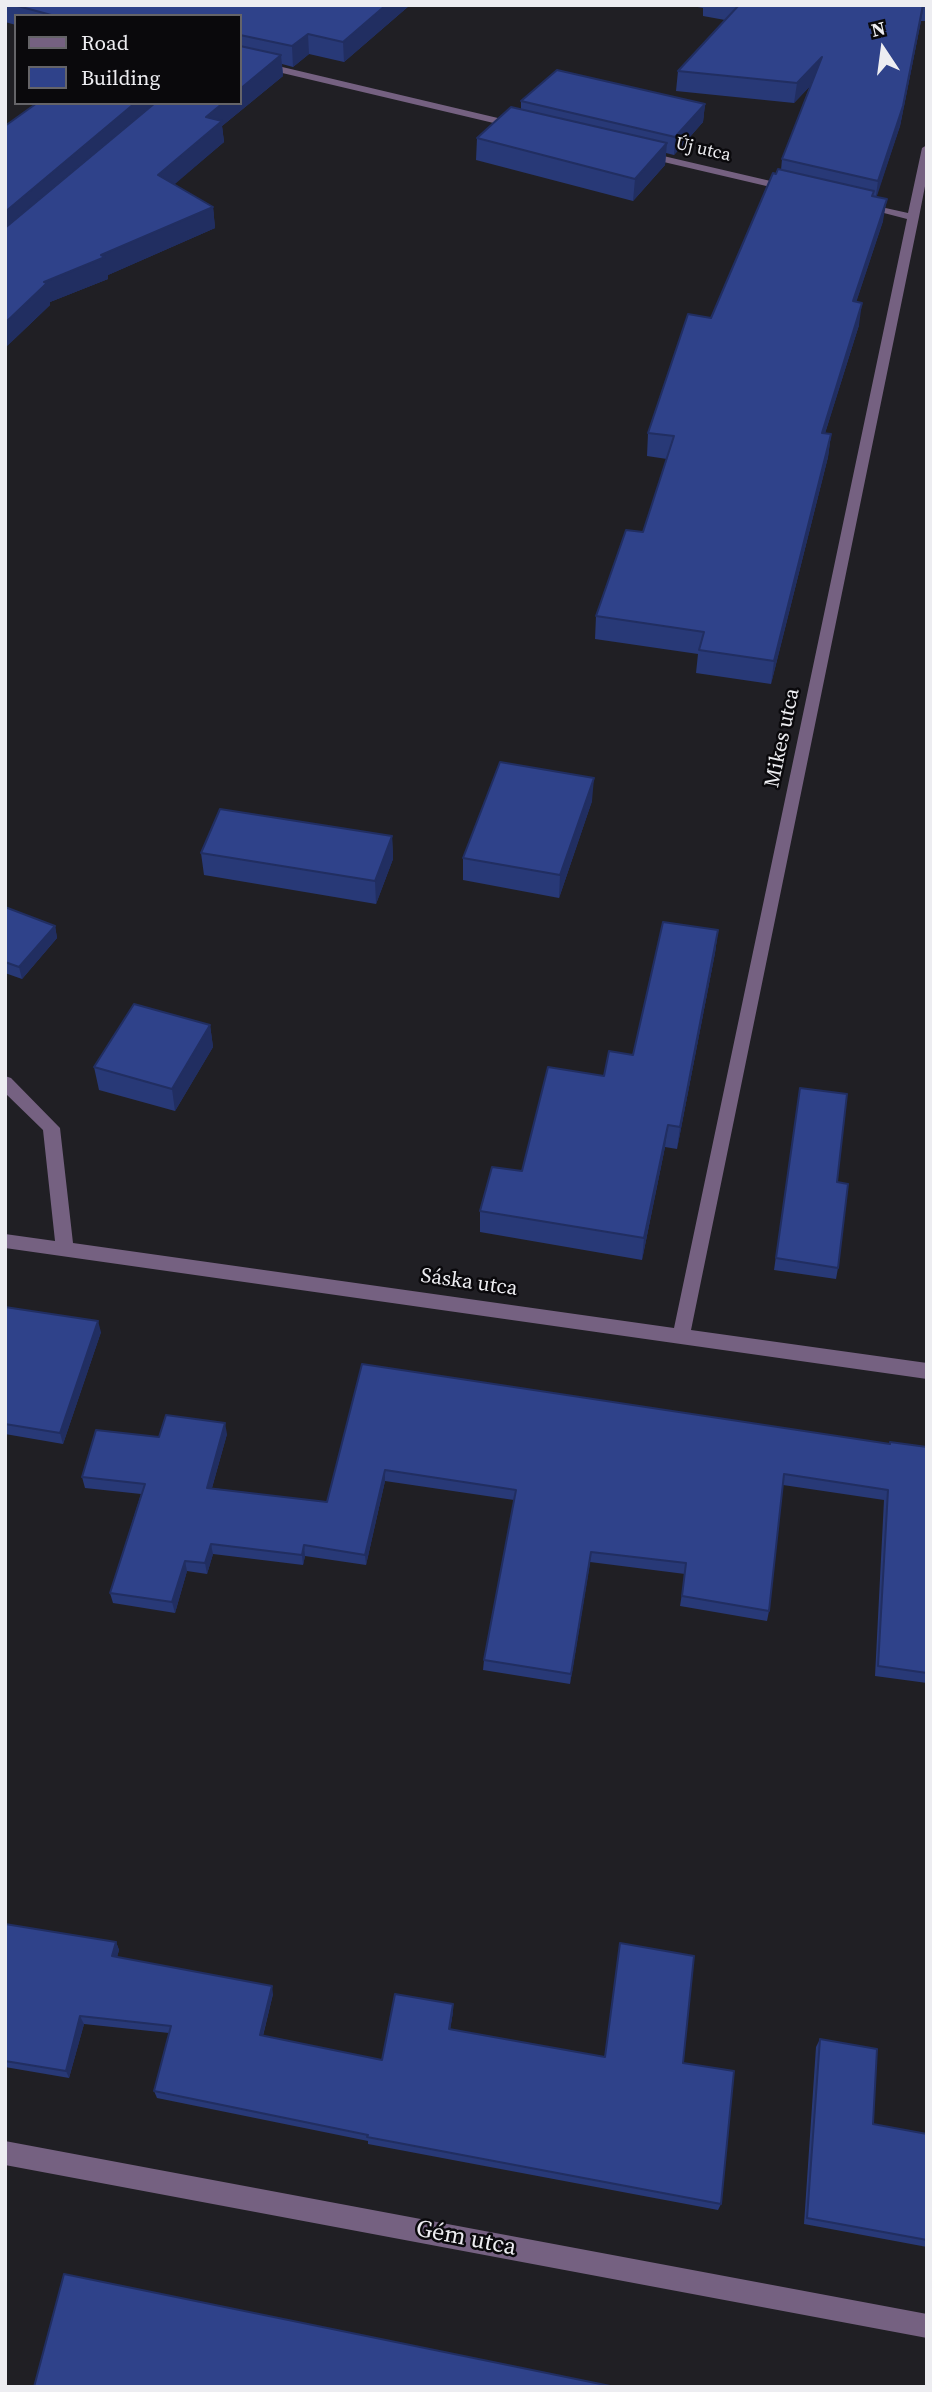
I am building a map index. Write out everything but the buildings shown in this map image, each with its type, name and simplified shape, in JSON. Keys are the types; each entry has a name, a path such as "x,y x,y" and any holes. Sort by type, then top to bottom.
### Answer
{"street":[{"path":"242,60 536,130"},
{"name":"Mikes utca","path":"681,1336 927,148"},
{"name":"Új utca","path":"630,151 805,192"},
{"path":"845,202 913,217"},
{"path":"5,1082 51,1128 65,1249"},
{"name":"Sáska utca","path":"5,1241 927,1371"},
{"name":"Gém utca","path":"5,2152 927,2326"}]}
